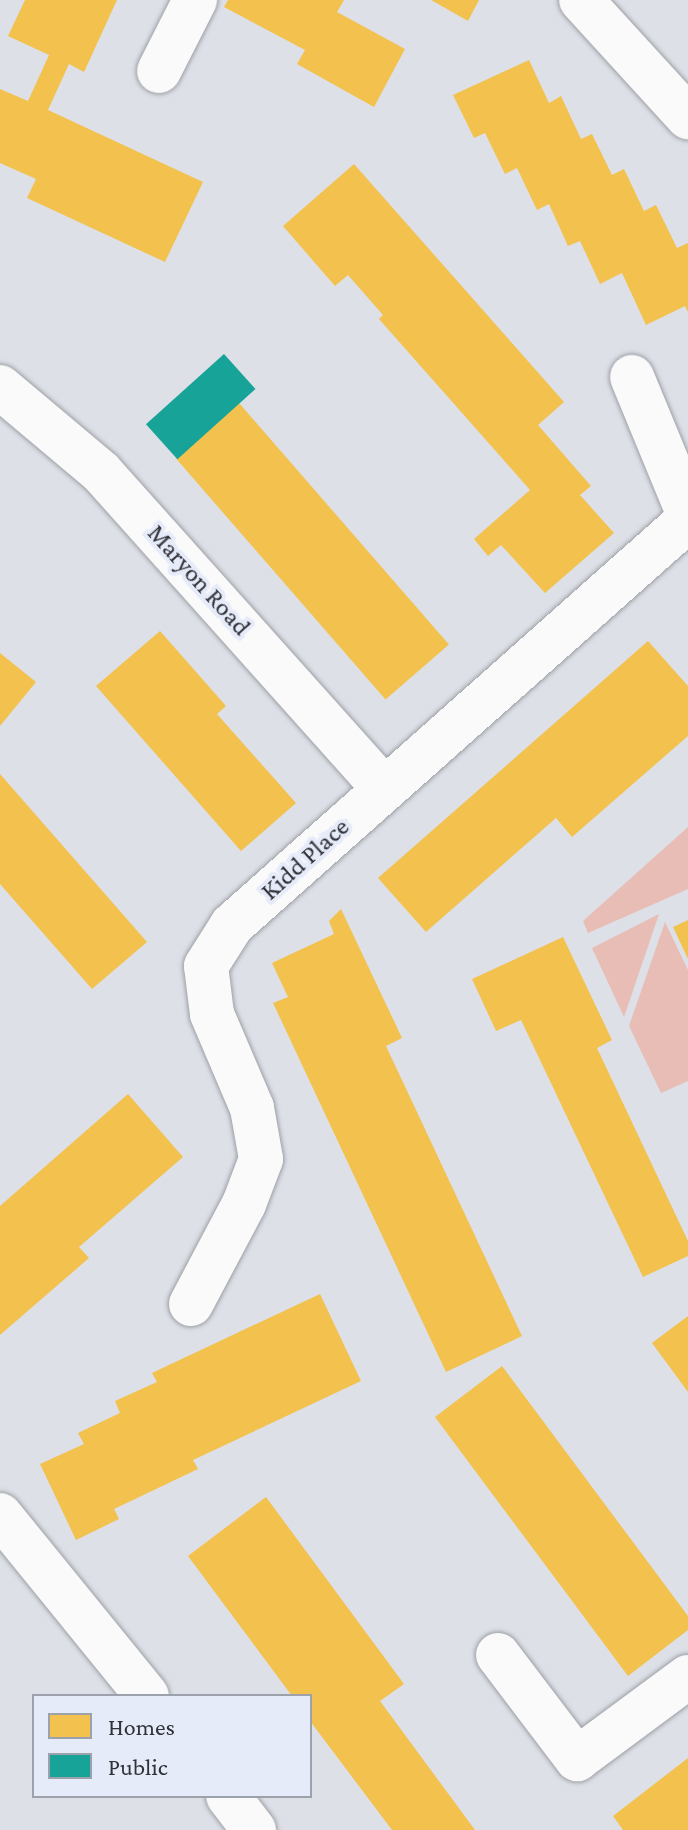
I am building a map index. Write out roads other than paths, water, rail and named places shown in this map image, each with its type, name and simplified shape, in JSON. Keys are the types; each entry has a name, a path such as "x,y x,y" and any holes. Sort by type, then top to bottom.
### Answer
{"street":[{"path":"159,71 195,0"},
{"path":"581,0 688,117"},
{"path":"632,377 688,513"},
{"name":"Maryon Road","path":"0,387 101,472 383,787"},
{"name":"Kidd Place","path":"191,1304 244,1204 261,1159 252,1108 212,1014 206,966 232,925 383,787 688,520"},
{"path":"0,1515 145,1694"},
{"path":"498,1655 577,1759 688,1677"},
{"path":"230,1798 254,1830"}]}
